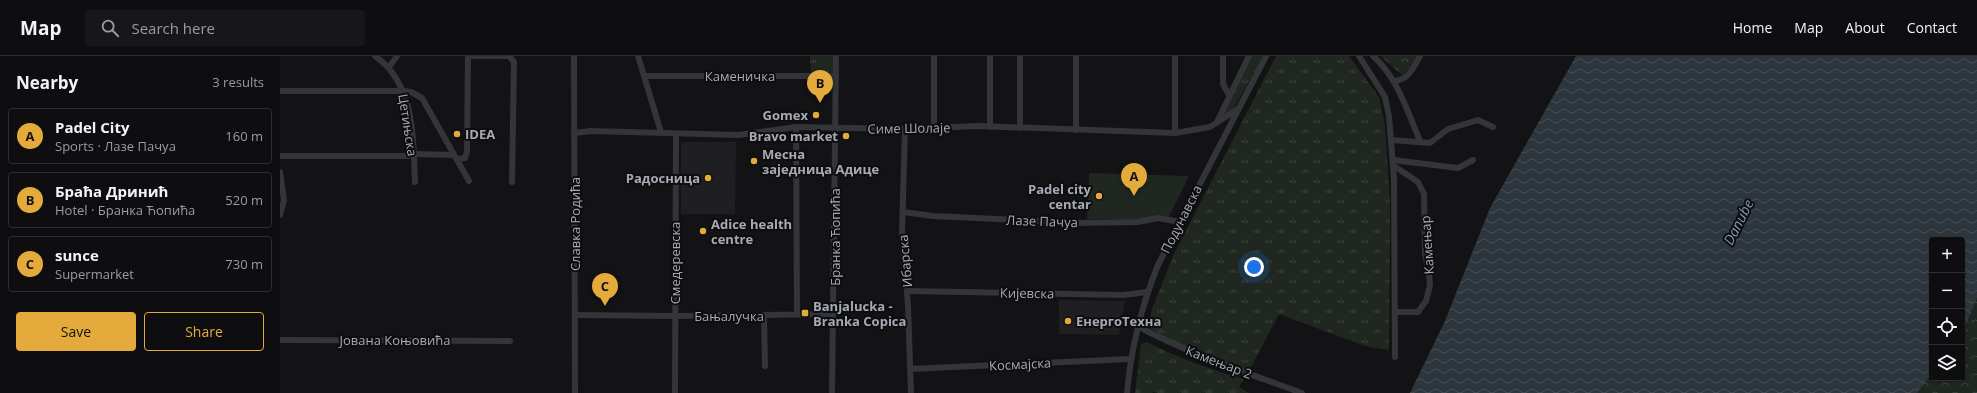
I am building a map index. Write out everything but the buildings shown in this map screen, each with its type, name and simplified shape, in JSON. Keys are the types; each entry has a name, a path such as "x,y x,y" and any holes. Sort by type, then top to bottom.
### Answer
{"street":[{"name":"Цетињска","path":"375,56 389,67 404,91 409,112 411,155 415,182"},
{"path":"389,67 397,56"},
{"path":"280,156 411,155 465,158 467,152 468,56"},
{"path":"471,56 509,56 514,62 512,182"},
{"name":"Славка Родића","path":"574,56 575,393"},
{"path":"638,56 662,132"},
{"name":"Бранка Ћопића","path":"832,393 836,56"},
{"path":"934,56 934,128"},
{"path":"990,56 990,127"},
{"path":"1020,56 1020,128"},
{"path":"1076,56 1076,130"},
{"path":"1175,56 1175,132"},
{"path":"1224,56 1223,84 1229,95"},
{"path":"1217,122 1249,56"},
{"name":"Подунавска","path":"1127,393 1130,359 1137,326 1147,292 1158,265 1266,56"},
{"path":"1359,56 1385,97 1391,140 1393,163 1396,357"},
{"path":"1373,56 1383,65 1395,80 1420,141"},
{"path":"1395,80 1400,80 1409,74 1420,56"},
{"name":"Каменичка","path":"645,76 836,76"},
{"path":"280,91 411,92 422,98 469,181"},
{"name":"Симе Шолаје","path":"574,133 592,131 752,135 796,127 905,129 990,127 1175,132 1210,127 1238,109"},
{"path":"1391,140 1420,141 1430,143 1448,129 1478,120 1493,127"},
{"path":"796,127 797,315"},
{"name":"Ибарска","path":"905,129 903,254 907,291 911,393"},
{"name":"Смедеревска","path":"675,393 676,134"},
{"path":"1393,163 1458,168 1473,160"},
{"name":"Камењар","path":"1393,163 1418,182 1424,194 1425,254 1430,285 1426,301 1418,312 1395,312"},
{"path":"280,172 284,206 280,215"},
{"name":"Лазе Пачуа","path":"903,212 934,216 1078,222 1137,222 1158,218 1180,222"},
{"name":"Кијевска","path":"907,291 1124,295 1147,292"},
{"name":"Бањалучка","path":"575,315 764,316 834,314"},
{"path":"764,316 765,366"},
{"name":"Камењар 2","path":"1137,326 1162,339 1221,364 1302,393"},
{"name":"Јована Коњовића","path":"280,340 510,340"},
{"name":"Космајска","path":"910,369 1130,359"}],"shaded area":[{"name":"Радосница","path":"681,142 736,142 735,214 681,214"},
{"name":"ЕнергоТехна","path":"1059,300 1125,301 1119,335 1059,334"}],"green space":[{"path":"810,56 833,56 833,74 811,74"},
{"path":"1252,56 1263,56 1233,110 1220,118"},
{"path":"1276,56 1349,56 1379,97 1385,126 1390,204 1389,350 1368,347 1279,314 1248,373 1170,341 1148,327 1152,309 1174,254"},
{"path":"1380,56 1416,56 1413,65 1402,75"},
{"path":"1089,173 1189,176 1169,217 1157,216 1136,219 1087,219"},
{"path":"1977,298 1977,393 1917,393 1929,378 1929,381 1965,381 1965,327"},
{"path":"1147,342 1195,363 1244,379 1239,387 1249,393 1135,393 1141,344"}],"water":[{"name":"Danube","path":"1576,56 1977,56 1977,298 1965,327 1965,237 1929,237 1929,378 1917,393 1410,393 1445,321 1490,208"}],"place":[{"name":"Браћа Дринић","path":"820,103"},
{"name":"Gomex","path":"816,115"},
{"name":"IDEA","path":"457,134"},
{"name":"Bravo market","path":"846,136"},
{"name":"Месна заједница Адице","path":"754,161"},
{"name":"Радосница","path":"708,178"},
{"name":"Padel city centar","path":"1099,196"},
{"name":"Padel City","path":"1134,196"},
{"name":"Adice health centre","path":"703,231"},
{"name":"sunce","path":"605,306"},
{"name":"Banjalucka - Branka Copica","path":"805,313"},
{"name":"ЕнергоТехна","path":"1068,321"}]}
